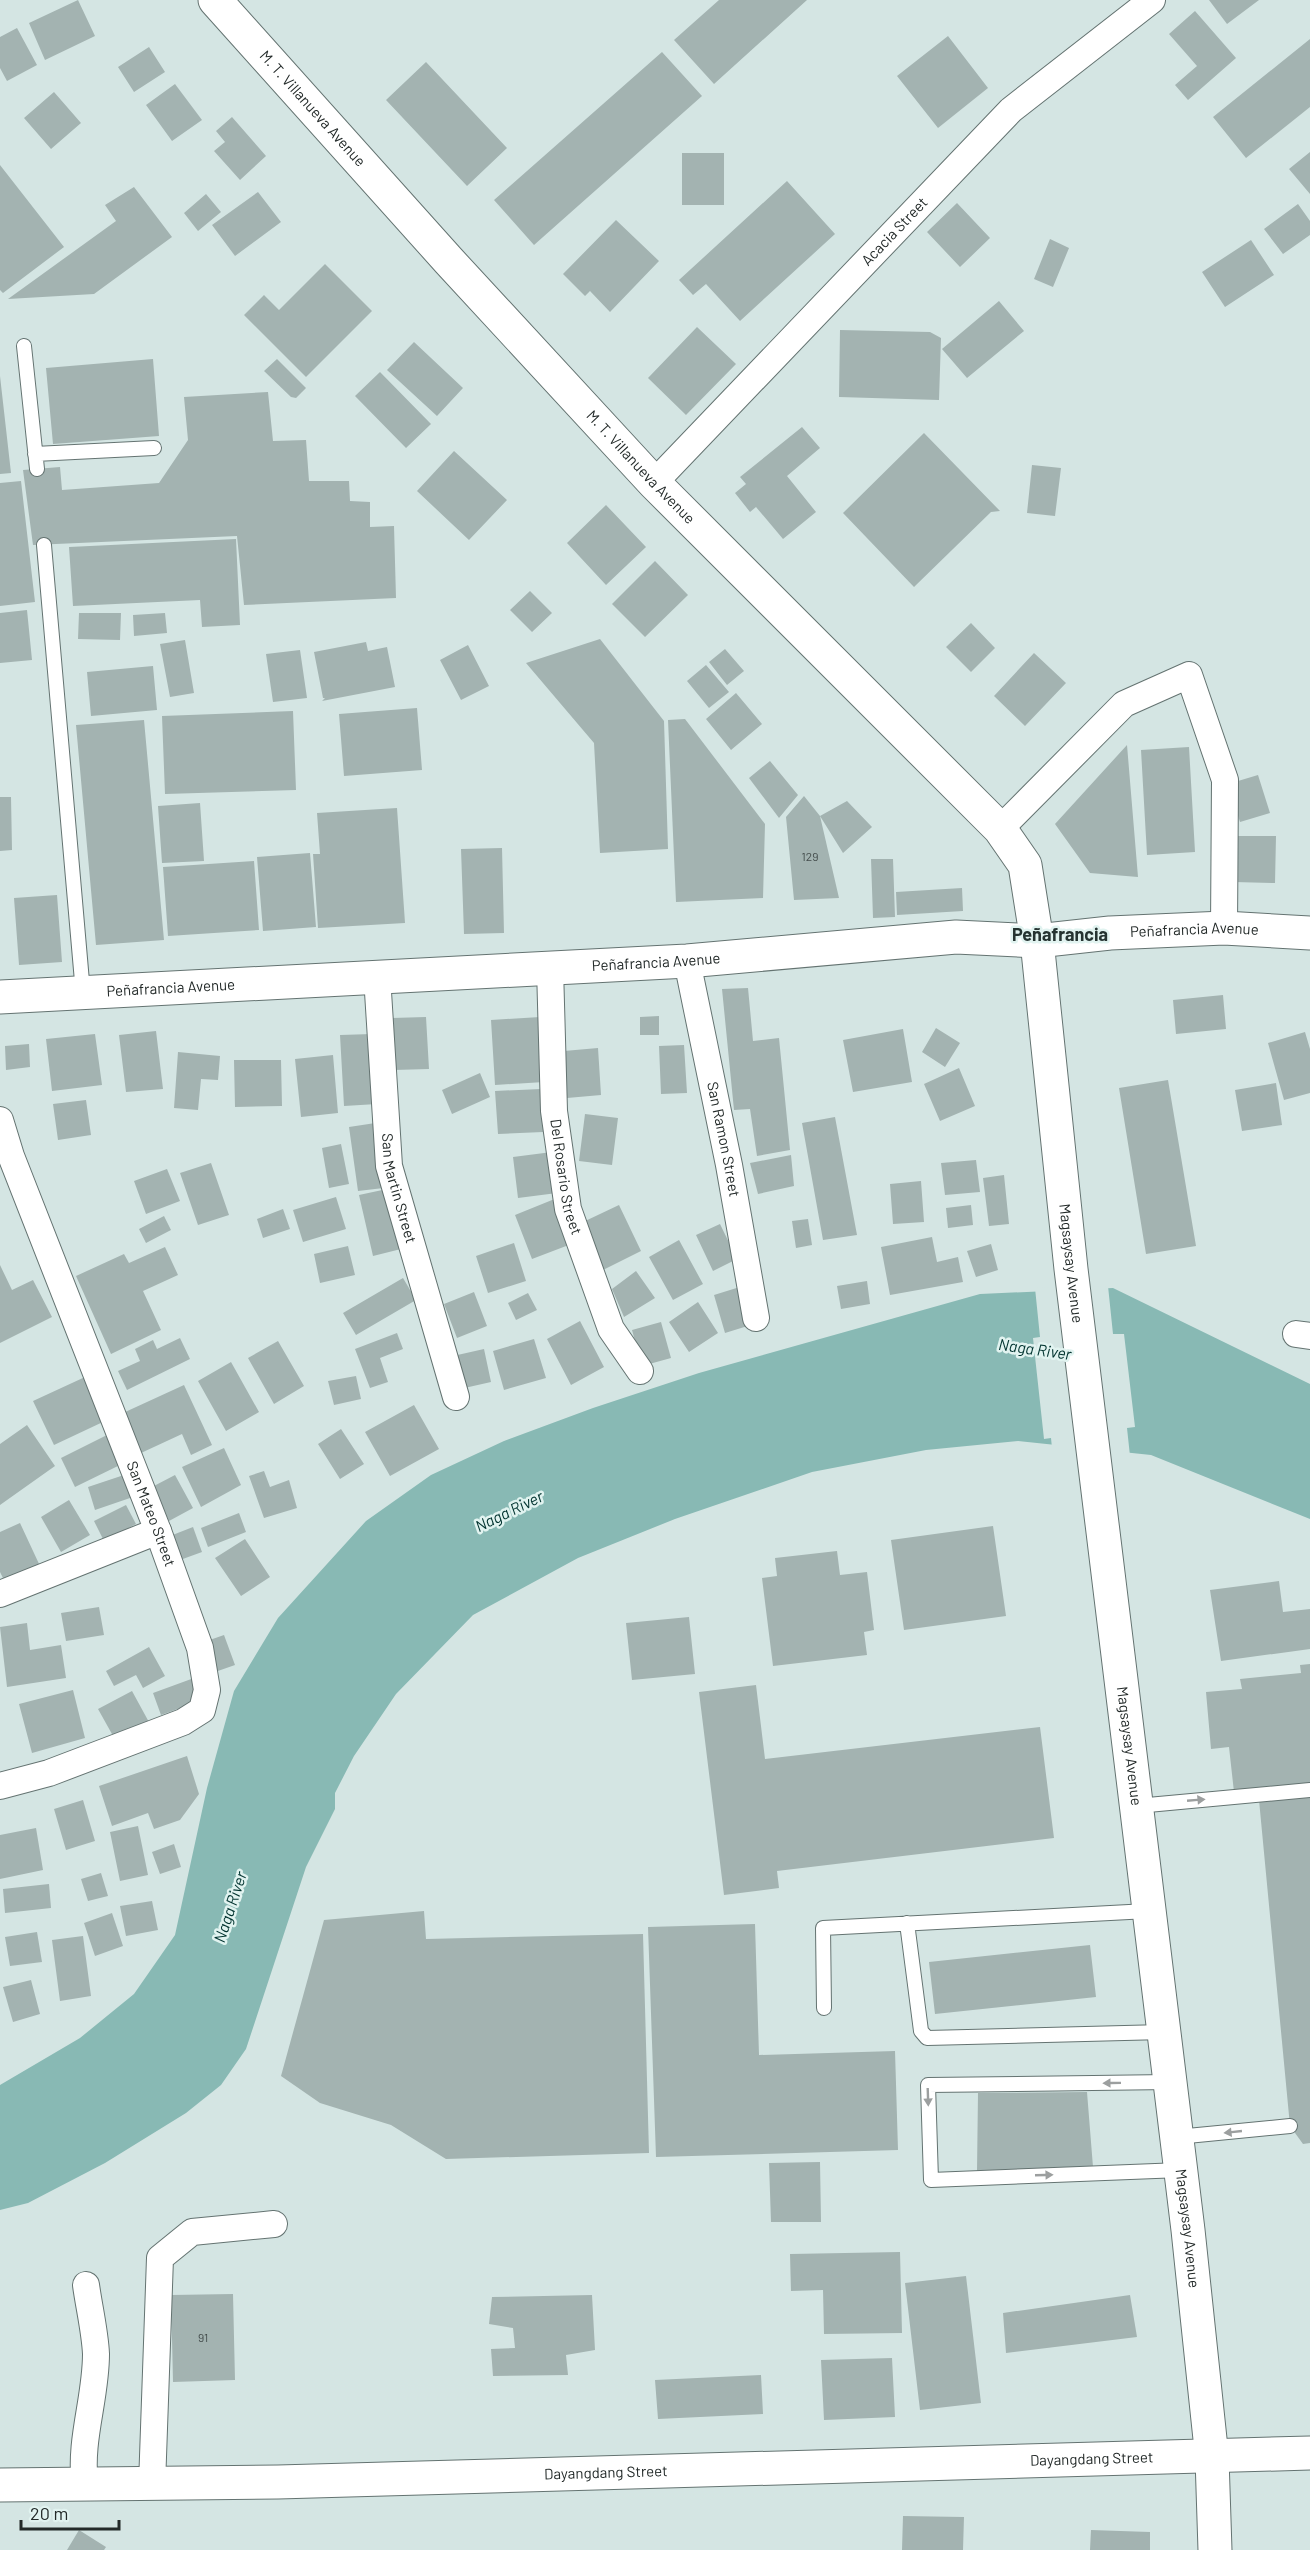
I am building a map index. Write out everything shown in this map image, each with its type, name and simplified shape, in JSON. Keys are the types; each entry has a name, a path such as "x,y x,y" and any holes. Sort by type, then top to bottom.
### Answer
{"main road":[{"name":"M. T. Villanueva Avenue","path":"215,0 448,261 654,483 1000,829 1025,865 1037,941"},
{"name":"Peñafrancia Avenue","path":"0,997 687,961 956,937 1037,941 1110,933 1224,928 1310,933"},
{"name":"Magsaysay Avenue","path":"1037,941 1071,1269 1181,2170 1212,2458 1215,2550"},
{"name":"Dayangdang Street","path":"0,2485 278,2482 1212,2458 1310,2453"}],"street":[{"name":"Acacia Street","path":"654,483 1011,110 1152,0"},
{"path":"1000,829 1124,704 1189,675 1225,780 1224,928"},
{"name":"San Ramon Street","path":"687,961 729,1165 756,1318"},
{"name":"Del Rosario Street","path":"550,968 554,1111 568,1209 611,1329 640,1371"},
{"name":"San Martin Street","path":"377,976 389,1166 456,1397"},
{"name":"San Mateo Street","path":"0,1120 11,1156 158,1531 200,1648 207,1690 202,1710 183,1722 60,1769 0,1786"},
{"path":"0,1594 158,1531"},
{"path":"152,2485 160,2258 192,2232 274,2224"},
{"path":"85,2485 81,2458 91,2404 96,2354 86,2285"}],"lane":[{"path":"24,346 37,469"},
{"path":"35,454 154,448"},
{"path":"44,545 83,993"},
{"path":"1137,1806 1310,1790"},
{"path":"824,2008 823,1928 1148,1911"},
{"path":"907,1923 921,2031 927,2038 1164,2031"},
{"path":"1170,2082 928,2085 932,2180 1181,2170"},
{"path":"1177,2137 1290,2126"}],"water":[{"name":"Naga River","path":"1113,1288 1310,1384 1310,1519 1151,1455 1018,1441 926,1450 812,1472 675,1519 578,1558 473,1615 396,1694 354,1756 335,1793 335,1809 306,1867 246,2049 221,2085 186,2113 105,2163 28,2203 0,2210 0,2085 80,2038 134,1994 175,1935 207,1788 234,1691 278,1618 366,1521 431,1475 504,1441 593,1408 699,1373 980,1294"}],"pier":[{"path":"1108,1286 1113,1334 1124,1334 1135,1427 1127,1428 1130,1456 1052,1448 1051,1438 1044,1439 1033,1338 1040,1337 1035,1288"}],"building":[{"path":"78,0 95,36 45,60 29,23"},
{"path":"719,0 807,0 714,84 674,40"},
{"path":"1209,0 1259,0 1227,24"},
{"path":"1195,11 1236,58 1188,100 1175,85 1197,66 1169,34"},
{"path":"17,28 37,65 7,81 0,68 0,37"},
{"path":"948,36 988,88 938,128 897,76"},
{"path":"1310,39 1310,107 1246,158 1213,117"},
{"path":"149,47 165,72 134,92 118,67"},
{"path":"662,52 702,96 534,245 494,200"},
{"path":"426,62 507,148 467,186 386,100"},
{"path":"175,84 202,120 172,141 146,105"},
{"path":"54,92 81,123 51,149 24,118"},
{"path":"232,117 266,156 240,180 214,151 225,142 216,131"},
{"path":"1310,152 1310,194 1289,169"},
{"path":"682,153 724,153 724,205 682,205"},
{"path":"0,165 64,247 3,293 0,290"},
{"path":"787,181 835,234 740,321 706,284 693,295 679,280"},
{"path":"134,187 172,237 94,294 8,299 116,221 105,205"},
{"path":"258,192 281,222 235,256 212,225"},
{"path":"206,194 221,212 198,231 184,213"},
{"path":"957,203 990,238 960,267 927,232"},
{"path":"1298,204 1310,221 1310,235 1283,254 1264,229"},
{"path":"616,220 659,261 610,312 590,291 585,296 563,274"},
{"path":"1050,239 1069,248 1053,287 1034,279"},
{"path":"1251,240 1274,275 1225,307 1202,272"},
{"path":"325,264 372,311 306,377 244,315 264,295 279,310"},
{"path":"999,301 1024,331 967,378 942,349"},
{"path":"697,327 736,364 686,415 648,378"},
{"path":"840,330 930,332 941,338 939,400 839,397"},
{"path":"414,342 463,388 437,416 387,370"},
{"path":"153,359 159,436 53,444 46,368"},
{"path":"277,359 306,388 296,398 291,397 264,371"},
{"path":"380,372 431,424 406,448 355,396"},
{"path":"0,376 11,473 0,474"},
{"path":"268,392 273,441 306,440 309,481 349,481 350,501 370,502 370,527 394,526 396,598 244,605 237,536 33,545 23,470 60,467 62,490 159,483 188,440 184,397"},
{"path":"802,427 820,448 787,476 816,512 783,539 756,507 750,512 735,493 746,484 740,477"},
{"path":"924,433 1000,511 991,512 914,587 843,513"},
{"path":"454,451 507,500 469,540 417,491"},
{"path":"1032,465 1061,468 1055,516 1027,513"},
{"path":"21,481 35,602 0,606 0,483"},
{"path":"606,505 646,547 606,585 567,543"},
{"path":"236,539 240,625 202,627 200,600 73,606 69,547"},
{"path":"655,561 688,595 645,637 612,604"},
{"path":"530,591 552,613 532,632 510,610"},
{"path":"27,610 32,660 0,663 0,613"},
{"path":"79,613 121,613 120,640 78,639"},
{"path":"165,613 167,633 134,636 133,615"},
{"path":"971,623 995,648 971,672 946,647"},
{"path":"600,639 664,721 668,849 600,853 594,743 526,663"},
{"path":"185,640 194,693 170,697 160,644"},
{"path":"366,642 368,651 387,647 395,687 322,701 325,698 323,698 314,652"},
{"path":"468,645 489,686 461,700 440,660"},
{"path":"725,649 744,671 727,685 709,662"},
{"path":"300,650 307,698 273,702 266,654"},
{"path":"1034,653 1066,683 1025,726 994,696"},
{"path":"706,665 729,692 709,708 687,681"},
{"path":"153,666 157,710 91,716 87,672"},
{"path":"736,693 762,724 731,750 706,719"},
{"path":"417,708 422,770 344,776 339,714"},
{"path":"293,711 296,790 165,794 162,716"},
{"path":"685,719 765,824 763,898 676,902 668,720"},
{"path":"144,720 164,940 96,945 76,725"},
{"path":"1127,745 1138,877 1090,873 1055,824"},
{"path":"1189,747 1195,852 1147,855 1141,750"},
{"path":"770,761 798,795 779,818 749,778"},
{"path":"1258,775 1270,813 1240,822 1228,784"},
{"path":"804,796 820,816 839,898 794,900 786,817"},
{"path":"0,797 11,797 12,850 0,851"},
{"path":"847,801 872,827 843,853 820,816"},
{"path":"200,803 204,861 162,863 158,806"},
{"path":"397,808 405,923 318,928 313,854 320,854 317,813"},
{"path":"1235,836 1276,836 1275,883 1234,882"},
{"path":"502,848 504,933 464,934 461,849"},
{"path":"310,853 316,927 263,931 257,857"},
{"path":"871,859 893,859 895,917 873,918"},
{"path":"254,861 259,930 168,936 163,867"},
{"path":"962,888 963,911 897,915 896,892"},
{"path":"57,895 62,962 19,965 14,898"},
{"path":"748,988 753,1041 779,1038 790,1150 757,1156 750,1109 734,1110 722,989"},
{"path":"1223,995 1226,1029 1176,1034 1173,1000"},
{"path":"659,1016 659,1035 640,1035 640,1017"},
{"path":"426,1017 429,1069 394,1070 392,1018"},
{"path":"540,1017 544,1082 495,1085 491,1020"},
{"path":"936,1028 960,1043 945,1067 922,1052"},
{"path":"903,1029 912,1082 853,1092 843,1040"},
{"path":"156,1031 163,1089 126,1092 119,1035"},
{"path":"1305,1032 1310,1049 1310,1093 1284,1100 1268,1043"},
{"path":"95,1034 102,1085 52,1091 46,1039"},
{"path":"372,1034 377,1104 344,1106 340,1035"},
{"path":"29,1044 30,1067 6,1070 5,1046"},
{"path":"684,1045 687,1093 661,1094 659,1046"},
{"path":"598,1048 601,1095 567,1098 564,1051"},
{"path":"178,1052 220,1056 218,1080 201,1079 198,1110 174,1108"},
{"path":"333,1055 338,1113 301,1117 295,1059"},
{"path":"234,1060 281,1060 282,1106 235,1107"},
{"path":"959,1068 975,1106 940,1121 924,1084"},
{"path":"480,1073 490,1097 452,1114 442,1090"},
{"path":"1168,1080 1196,1246 1146,1254 1119,1088"},
{"path":"1276,1083 1282,1125 1242,1131 1235,1090"},
{"path":"541,1089 543,1132 498,1134 495,1091"},
{"path":"86,1100 91,1135 58,1140 53,1104"},
{"path":"585,1114 618,1118 612,1165 579,1161"},
{"path":"835,1117 857,1235 823,1240 802,1123"},
{"path":"382,1122 392,1187 358,1191 349,1127"},
{"path":"341,1144 349,1184 329,1188 322,1148"},
{"path":"552,1152 557,1193 518,1198 513,1157"},
{"path":"791,1155 794,1186 758,1194 750,1163"},
{"path":"976,1160 980,1192 945,1195 941,1163"},
{"path":"211,1163 229,1215 198,1225 180,1173"},
{"path":"167,1169 180,1201 146,1214 134,1181"},
{"path":"1004,1175 1009,1224 989,1226 983,1178"},
{"path":"921,1181 924,1222 893,1224 890,1184"},
{"path":"387,1189 401,1249 373,1256 359,1195"},
{"path":"336,1197 346,1229 303,1242 293,1210"},
{"path":"557,1198 574,1243 532,1259 515,1215"},
{"path":"619,1205 641,1251 603,1270 581,1223"},
{"path":"971,1205 973,1225 948,1228 946,1208"},
{"path":"283,1209 290,1229 263,1238 257,1219"},
{"path":"164,1216 171,1230 146,1243 139,1229"},
{"path":"808,1219 812,1245 796,1248 792,1221"},
{"path":"720,1224 737,1259 713,1271 696,1235"},
{"path":"932,1237 937,1262 958,1257 963,1282 890,1295 881,1247"},
{"path":"679,1240 703,1284 673,1300 649,1257"},
{"path":"514,1243 526,1281 488,1293 476,1256"},
{"path":"991,1244 998,1270 976,1277 967,1251"},
{"path":"348,1246 355,1275 320,1283 314,1254"},
{"path":"165,1247 178,1275 143,1291 161,1330 111,1354 76,1276 124,1254 129,1263"},
{"path":"0,1265 12,1290 33,1280 52,1317 0,1343"},
{"path":"636,1271 655,1298 624,1317 612,1289"},
{"path":"403,1278 416,1300 356,1335 343,1313"},
{"path":"867,1281 870,1304 841,1309 837,1286"},
{"path":"743,1286 754,1324 725,1333 714,1295"},
{"path":"474,1292 487,1326 457,1338 444,1304"},
{"path":"528,1293 537,1310 516,1320 508,1303"},
{"path":"698,1302 718,1333 689,1352 669,1322"},
{"path":"580,1321 604,1367 571,1385 547,1339"},
{"path":"661,1322 671,1358 642,1366 632,1330"},
{"path":"397,1333 403,1349 380,1358 388,1382 370,1388 355,1349"},
{"path":"180,1338 190,1359 127,1390 118,1371 140,1361 135,1349 153,1340 157,1349"},
{"path":"534,1339 546,1378 504,1390 493,1351"},
{"path":"278,1341 304,1386 274,1404 248,1358"},
{"path":"484,1349 491,1382 460,1389 453,1356"},
{"path":"231,1362 259,1412 226,1431 198,1381"},
{"path":"356,1376 361,1399 334,1405 328,1381"},
{"path":"85,1377 105,1421 54,1445 33,1401"},
{"path":"184,1385 212,1445 191,1455 182,1434 141,1453 123,1413"},
{"path":"414,1405 439,1449 390,1476 365,1432"},
{"path":"27,1425 55,1466 0,1505 0,1444"},
{"path":"341,1429 364,1464 340,1479 318,1444"},
{"path":"107,1435 122,1464 75,1487 61,1458"},
{"path":"224,1448 241,1485 201,1507 182,1467"},
{"path":"264,1471 270,1487 289,1480 297,1508 264,1518 249,1476"},
{"path":"130,1473 130,1498 95,1510 88,1487"},
{"path":"175,1475 193,1508 169,1521 152,1487"},
{"path":"69,1500 90,1535 61,1552 41,1517"},
{"path":"126,1505 136,1524 104,1541 94,1521"},
{"path":"239,1513 246,1532 208,1547 201,1528"},
{"path":"20,1523 40,1566 5,1582 0,1572 0,1532"},
{"path":"993,1526 1006,1616 904,1630 891,1540"},
{"path":"193,1527 202,1552 180,1560 170,1536"},
{"path":"245,1539 270,1577 241,1596 215,1558"},
{"path":"837,1551 840,1575 867,1572 874,1630 864,1632 867,1655 773,1666 762,1578 777,1576 775,1558"},
{"path":"1279,1581 1283,1612 1310,1609 1310,1649 1221,1661 1210,1590"},
{"path":"99,1607 104,1635 66,1641 61,1613"},
{"path":"689,1617 695,1674 632,1680 626,1623"},
{"path":"27,1623 30,1650 61,1645 66,1678 7,1687 0,1627"},
{"path":"224,1635 235,1665 215,1672 204,1642"},
{"path":"149,1647 165,1676 143,1688 136,1675 114,1686 106,1671"},
{"path":"1310,1664 1310,1785 1234,1792 1229,1747 1211,1749 1206,1692 1242,1689 1240,1679 1301,1673 1300,1665"},
{"path":"194,1678 202,1700 161,1715 153,1693"},
{"path":"756,1685 765,1759 1040,1727 1054,1838 777,1871 779,1888 724,1895 699,1692"},
{"path":"73,1690 85,1738 32,1753 19,1704"},
{"path":"132,1691 150,1724 117,1743 98,1709"},
{"path":"187,1756 199,1794 180,1820 154,1829 148,1813 112,1826 99,1786"},
{"path":"1310,1794 1310,2143 1303,2144 1290,2126 1259,1800"},
{"path":"83,1800 95,1841 66,1850 54,1809"},
{"path":"138,1826 148,1875 120,1881 110,1832"},
{"path":"36,1828 43,1870 0,1879 0,1835"},
{"path":"174,1844 181,1867 160,1874 152,1852"},
{"path":"101,1873 108,1896 88,1901 81,1879"},
{"path":"49,1884 51,1908 5,1913 3,1889"},
{"path":"152,1901 158,1930 126,1936 120,1906"},
{"path":"424,1911 426,1939 643,1934 649,2153 446,2159 391,2125 320,2103 281,2076 324,1920"},
{"path":"112,1913 123,1946 95,1956 84,1923"},
{"path":"755,1924 759,2055 895,2051 898,2150 656,2157 648,1927"},
{"path":"37,1932 42,1962 10,1966 5,1937"},
{"path":"83,1936 91,1996 60,2001 52,1940"},
{"path":"1090,1945 1096,1997 935,2014 929,1962"},
{"path":"31,1980 40,2014 13,2022 3,1987"},
{"path":"1087,2092 1093,2167 977,2171 978,2093"},
{"path":"820,2162 821,2222 771,2222 769,2163"},
{"path":"900,2252 902,2333 824,2334 823,2290 791,2291 790,2254"},
{"path":"966,2276 981,2403 920,2410 905,2283"},
{"path":"233,2294 235,2380 173,2382 171,2295"},
{"path":"592,2295 595,2350 566,2355 568,2375 493,2376 491,2349 515,2348 513,2328 489,2324 492,2297"},
{"path":"1130,2295 1137,2337 1006,2353 1003,2313"},
{"path":"892,2358 895,2417 824,2420 821,2360"},
{"path":"761,2375 763,2414 658,2419 655,2380"},
{"path":"903,2516 964,2517 963,2550 902,2550"},
{"path":"79,2530 106,2547 104,2550 67,2550"},
{"path":"1091,2530 1150,2532 1150,2550 1090,2550"}],"district":[{"name":"Peñafrancia","path":"1060,935"}]}
